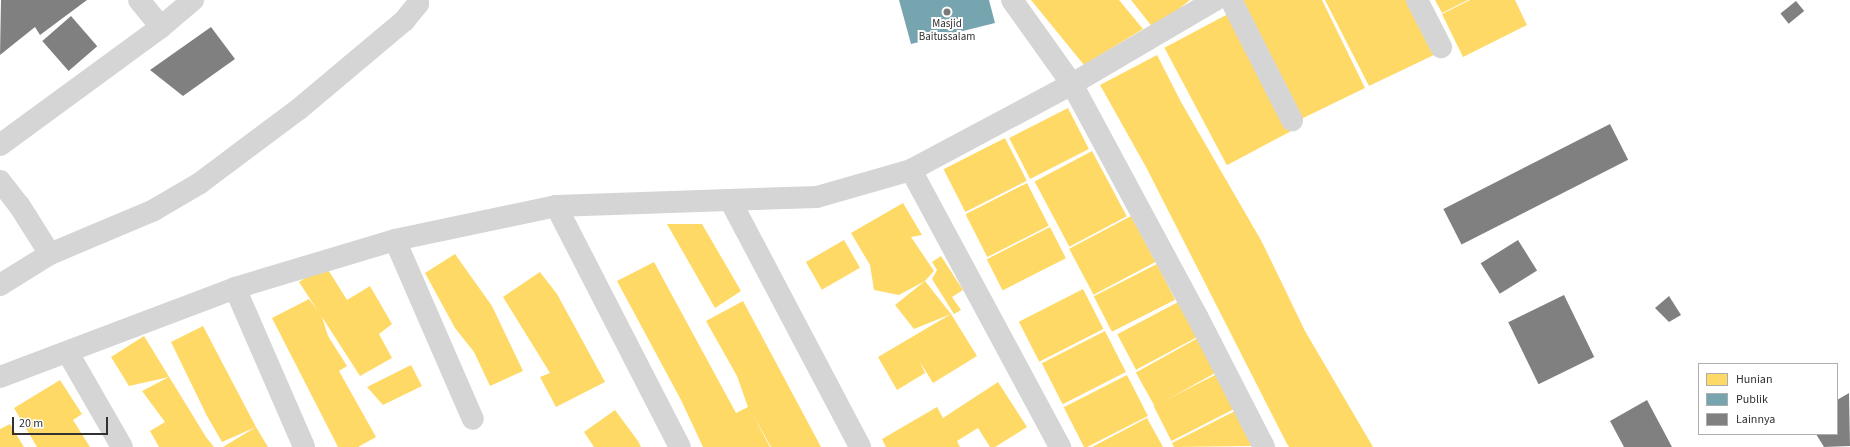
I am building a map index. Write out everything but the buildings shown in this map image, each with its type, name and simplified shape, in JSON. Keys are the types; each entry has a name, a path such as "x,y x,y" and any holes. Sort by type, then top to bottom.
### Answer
{"street":[{"path":"139,0 161,27"},
{"path":"0,145 161,27 193,0"},
{"path":"0,285 50,254 154,210 200,183 299,109 404,21 418,4 418,0"},
{"path":"1012,0 1072,84 1197,316 1264,447"},
{"path":"0,377 68,353 235,288 395,240 556,206 817,197 911,170 1072,84 1215,0"},
{"path":"1231,0 1292,120"},
{"path":"1417,0 1441,47"},
{"path":"911,170 1060,447"},
{"path":"0,181 19,205 50,254"},
{"path":"730,200 860,447"},
{"path":"556,206 680,447"},
{"path":"395,240 473,419"},
{"path":"235,288 304,447"},
{"path":"68,353 122,447"}],"place":[{"name":"Masjid Baitussalam","path":"947,12"}]}
